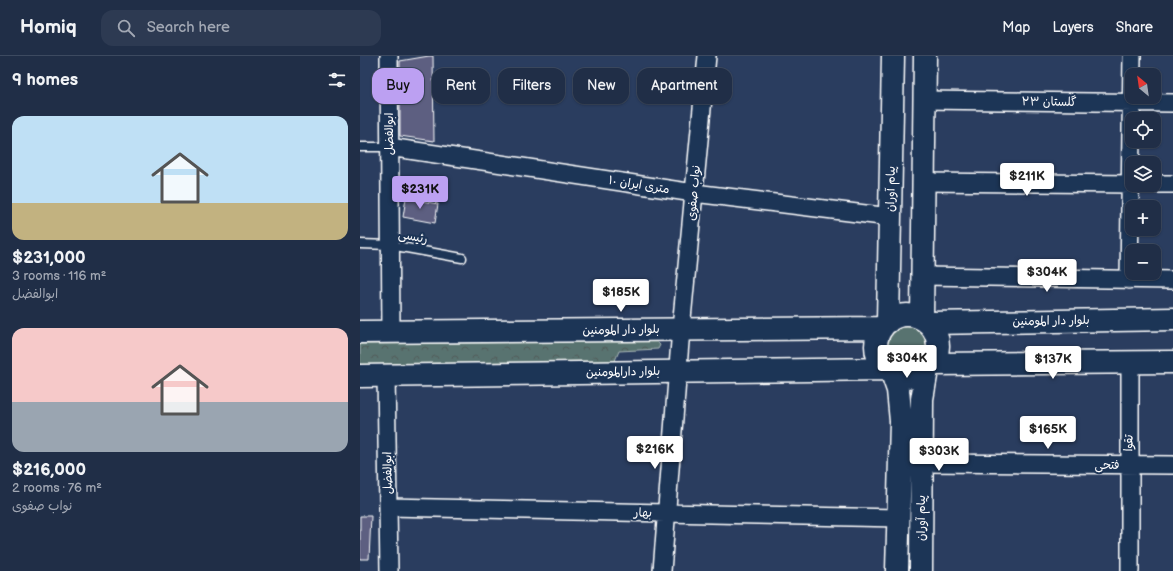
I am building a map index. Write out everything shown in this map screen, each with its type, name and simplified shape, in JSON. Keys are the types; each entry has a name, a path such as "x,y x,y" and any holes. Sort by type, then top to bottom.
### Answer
{"street":[{"name":"ابوالفضل","path":"389,56 391,332"},
{"name":"نواب صفوی","path":"677,371 707,56"},
{"name":"پیام آوران","path":"885,325 890,217 893,56"},
{"path":"924,56 922,276 925,321"},
{"path":"1132,56 1132,68"},
{"name":"گلستان ۲۳","path":"924,100 1125,102"},
{"name":"گلستان ۲۳","path":"1161,103 1173,103"},
{"path":"1131,104 1131,156"},
{"name":"۱۰ متری ایران","path":"389,147 694,193 890,217"},
{"path":"923,182 1125,184"},
{"path":"1161,184 1173,184"},
{"path":"1130,244 1131,192"},
{"path":"922,276 1125,280"},
{"path":"1161,280 1173,280"},
{"path":"904,315 913,315 925,321 934,330 938,338 939,347 937,356 930,367 919,375 910,377 902,377 889,371 880,362 876,345 878,336 885,325 896,317 904,315"},
{"name":"بلوار دار المومنین","path":"925,321 1173,319"},
{"name":"بلوار دار المومنین","path":"360,332 681,329 885,325"},
{"name":"تقوا","path":"1130,362 1130,571"},
{"path":"930,367 1173,362"},
{"name":"پیام آوران","path":"921,571 922,400 930,367"},
{"path":"662,571 677,371"},
{"name":"بلوار دارالمومنین","path":"360,376 677,371 889,371"},
{"name":"پیام آوران","path":"889,371 898,390 901,421 897,571"},
{"name":"ابوالفضل","path":"386,375 389,571"},
{"path":"900,404 902,400 911,395 915,395 922,400"},
{"name":"فتحی","path":"922,464 1173,465"},
{"name":"بهار","path":"389,507 898,518"}],"lane":[{"path":"360,147 389,147"},
{"name":"رئیسی","path":"360,244 390,245 462,258"}],"green space":[{"path":"908,324 923,330 929,345 923,360 908,366 893,360 887,345 893,330"},
{"path":"656,341 660,345 658,349 619,351 614,363 360,365 360,344"}],"building":[{"path":"433,56 432,104 434,104 434,141 400,136 400,104 424,104 424,68 400,68 400,61"},
{"path":"406,198 438,204 435,223 403,217"},
{"path":"360,516 371,516 369,559 360,559"}]}
